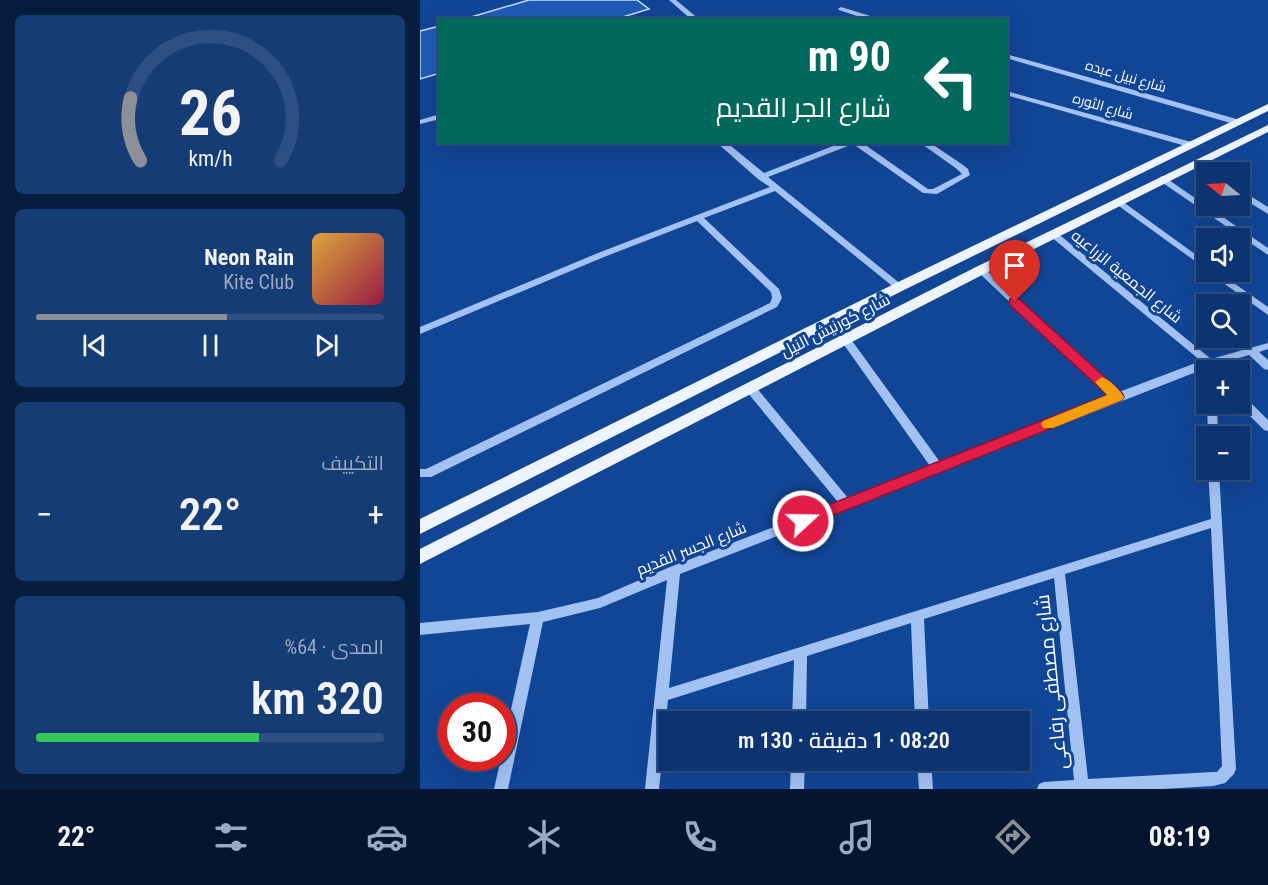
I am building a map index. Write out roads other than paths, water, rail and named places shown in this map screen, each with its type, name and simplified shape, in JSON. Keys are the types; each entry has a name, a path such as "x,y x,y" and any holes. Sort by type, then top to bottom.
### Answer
{"main road":[{"name":"شارع كورنيش النيل","path":"420,527 899,287 1268,107"},
{"name":"شارع كورنيش النيل","path":"1198,162 1268,128"},
{"name":"شارع كورنيش النيل","path":"420,557 981,270 1196,163"}],"street":[{"path":"672,0 694,18"},
{"path":"841,9 871,18"},
{"name":"شارع نبيل عبده","path":"1008,57 1237,122"},
{"name":"شارع الثوره","path":"1008,94 1192,145"},
{"path":"420,122 438,117"},
{"path":"722,144 899,287"},
{"path":"761,177 849,144"},
{"path":"857,144 926,191 934,192 966,175 960,167 926,144"},
{"path":"1163,179 1268,252"},
{"path":"420,331 774,188"},
{"path":"1250,199 1268,211"},
{"path":"1119,202 1196,259"},
{"path":"420,474 427,474 774,305 777,298 776,291 699,218"},
{"name":"شارع الجمعية الزراعيه","path":"1053,234 1201,360"},
{"path":"981,270 1117,397"},
{"path":"1227,282 1268,312"},
{"path":"846,340 938,468"},
{"name":"شارع الجسر القديم","path":"1229,360 1268,346"},
{"path":"1251,351 1268,366"},
{"name":"شارع الجسر القديم","path":"420,629 538,618 600,603 1117,397 1196,372"},
{"path":"751,388 846,504"},
{"path":"1250,409 1268,427"},
{"path":"1044,789 1181,785 1220,778 1229,769 1214,480"},
{"path":"662,696 1215,522"},
{"name":"شارع مصطفى رفاعى","path":"1059,571 1082,788"},
{"path":"652,789 675,572"},
{"path":"917,616 921,711"},
{"path":"501,789 538,618"},
{"path":"799,711 801,652"},
{"path":"797,789 798,771"},
{"path":"925,771 926,789"}]}
